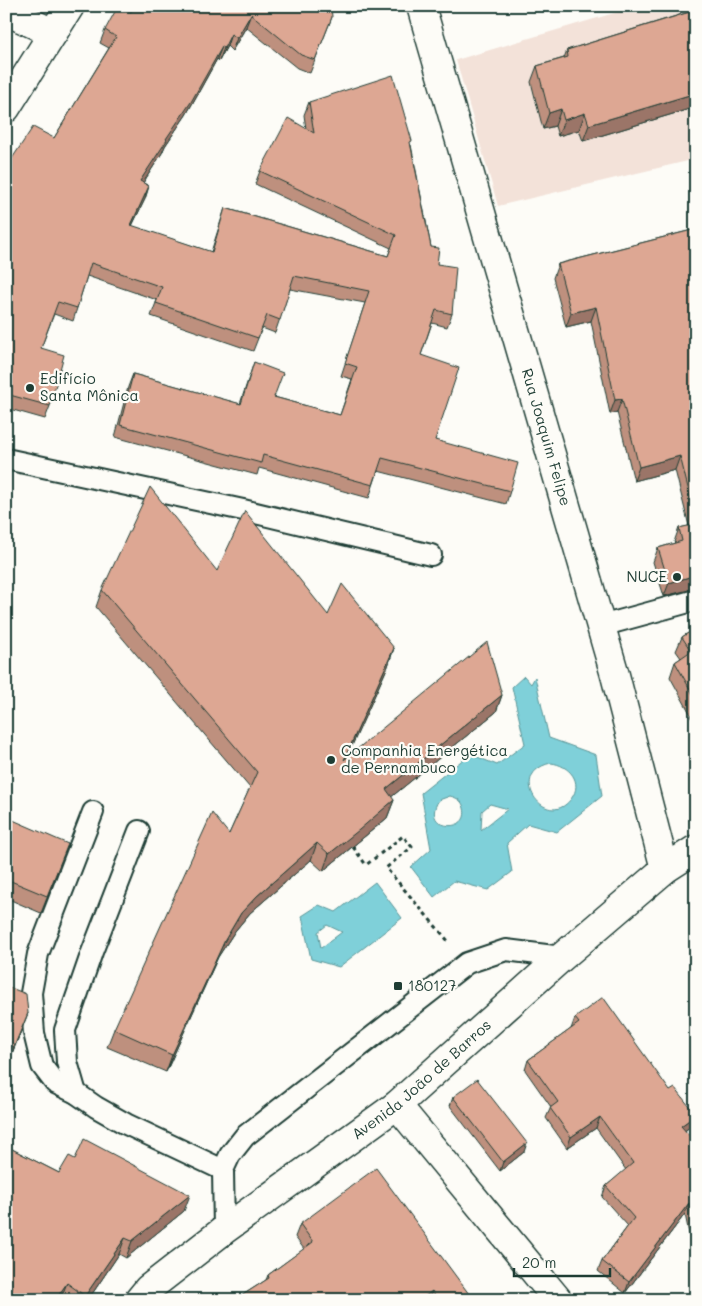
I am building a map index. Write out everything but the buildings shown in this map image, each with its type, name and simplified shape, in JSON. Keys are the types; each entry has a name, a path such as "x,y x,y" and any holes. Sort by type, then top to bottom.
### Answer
{"main road":[{"path":"6,108 70,6"},
{"name":"Rua Joaquim Felipe","path":"421,6 615,675 665,869"},
{"path":"6,11 53,33"},
{"name":"Avenida João de Barros","path":"139,1300 148,1289 224,1230 397,1105 562,957 665,869 696,849"},
{"path":"397,1105 558,1300"}],"lane":[{"path":"6,458 243,510 431,555"},
{"path":"601,626 696,600"},
{"path":"93,812 38,954 31,993 34,1033 42,1066 55,1083 76,1093 96,1107 126,1124 223,1170"},
{"path":"76,1093 67,1062 65,1030 92,952 139,831"},
{"path":"224,1230 223,1170 230,1154 245,1136 467,963 506,950 562,957"}],"path":[{"path":"353,847 366,865 402,836 412,847 386,868 467,963"}],"shaded area":[{"path":"638,6 696,6 696,159 498,206 456,60"}],"water":[{"path":"524,676 531,684 535,677 549,738 596,755 602,796 557,832 528,824 507,843 512,872 488,890 454,881 434,897 411,867 431,849 421,793 470,754 497,765 525,744 512,687","holes":["551,763 558,764 569,771 573,775 576,786 575,793 571,799 561,807 551,809 542,805 534,797 531,787 531,777 538,769","450,796 461,801 464,808 464,817 460,822 454,825 447,825 440,823 435,818 435,810 439,800","490,804 508,809 481,830 482,811"]},
{"path":"375,882 402,918 339,967 311,959 302,916 319,905 336,912","holes":["327,925 342,932 321,948 318,932"]}],"place":[{"name":"Edifício Santa Mônica","path":"30,388"},
{"name":"NUCE","path":"677,577"},
{"name":"Companhia Energética de Pernambuco","path":"331,760"},
{"name":"180127","path":"398,986"}]}
